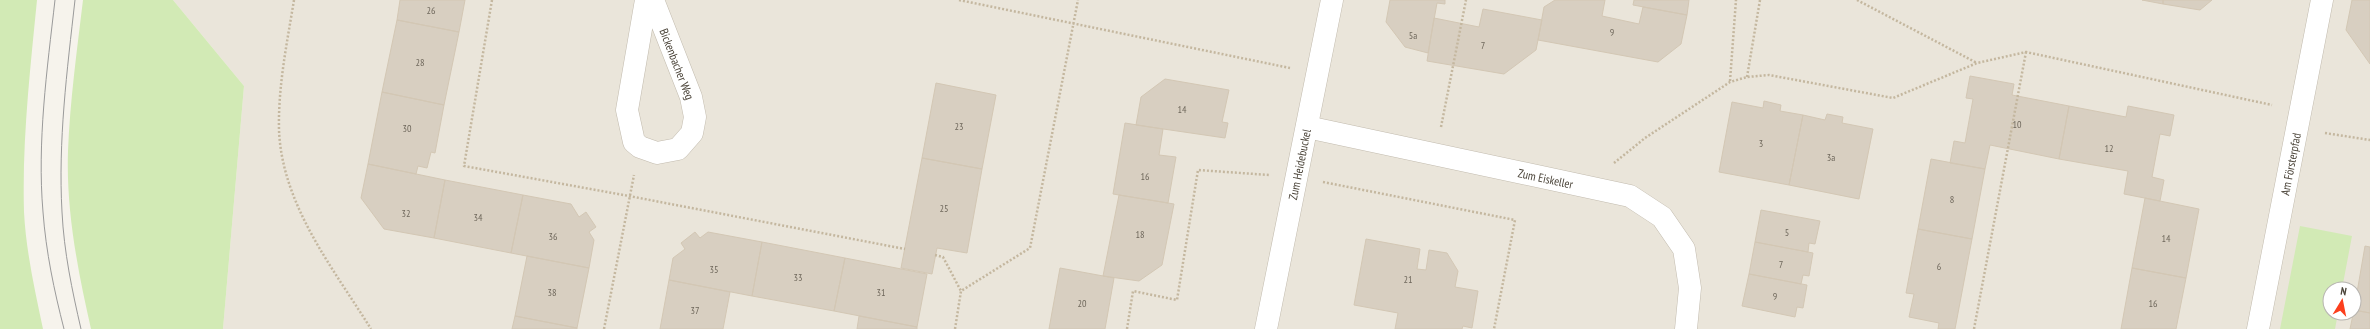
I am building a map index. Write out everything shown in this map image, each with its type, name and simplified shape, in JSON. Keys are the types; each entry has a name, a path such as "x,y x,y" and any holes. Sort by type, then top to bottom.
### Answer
{"street":[{"name":"Bickenbacher Weg","path":"646,0 627,110 634,142 640,148 657,153 678,149 692,133 695,117 691,97 653,0"},
{"name":"Zum Heidebuckel","path":"1266,329 1332,0"},
{"name":"Am Försterpfad","path":"2258,329 2322,0"},
{"name":"Zum Eiskeller","path":"1307,127 1435,156 1588,185 1630,196 1662,217 1684,249 1690,288 1686,329"}],"path":[{"path":"294,0 280,87 279,131 288,181 308,228 371,329"},
{"path":"959,0 1318,73"},
{"path":"961,291 1030,248 1078,0"},
{"path":"1435,156 1466,0"},
{"path":"1730,82 1736,0"},
{"path":"1747,77 1760,0"},
{"path":"1856,0 1863,5 1977,63"},
{"path":"1588,185 1644,138 1730,82 1747,77 1769,75 1893,98 1977,63 2026,52 2298,120 2370,140"},
{"path":"1974,329 2026,52"},
{"path":"604,329 640,148"},
{"path":"1127,329 1133,291 1176,300 1198,170 1297,177 1515,220 1494,329"},
{"path":"935,255 943,257 961,291 955,329"}],"shaded area":[{"path":"173,0 2370,0 2370,329 223,329 244,86"}],"green space":[{"path":"0,0 37,0 25,132 24,212 29,256 43,329 0,329"},
{"path":"83,0 173,0 244,86 223,329 91,329 74,241 68,174 70,113"},
{"path":"2300,226 2352,236 2344,281 2322,281 2322,321 2336,321 2335,329 2280,329"}],"building":[{"path":"400,0 465,0 459,32 397,20"},
{"path":"1390,0 1445,0 1445,4 1437,3 1428,53 1405,47 1386,22"},
{"path":"1555,0 1605,0 1602,16 1639,24 1643,7 1687,15 1681,44 1658,62 1538,40 1544,7"},
{"path":"1634,0 1689,0 1687,15 1633,5"},
{"path":"2142,0 2163,0 2163,4"},
{"path":"2163,0 2212,0 2200,10 2163,4"},
{"path":"2352,0 2370,0 2370,64 2346,30"},
{"path":"1483,9 1542,20 1536,50 1504,74 1427,61 1434,18 1479,27"},
{"path":"397,20 459,32 444,105 382,92"},
{"path":"1970,76 2014,84 2012,95 2069,106 2059,159 1990,145 1985,169 1950,163 1954,141 1965,143 1973,99 1966,98"},
{"path":"1165,79 1229,90 1222,122 1228,123 1225,138 1136,125 1141,97"},
{"path":"936,83 996,95 982,169 922,158"},
{"path":"382,92 444,105 435,153 431,152 427,168 418,166 416,174 368,164"},
{"path":"1764,101 1781,105 1780,111 1803,115 1789,185 1719,172 1732,102 1763,108"},
{"path":"2069,106 2126,117 2128,106 2174,115 2170,136 2160,134 2152,177 2164,180 2160,201 2124,194 2128,171 2059,159"},
{"path":"1827,114 1843,117 1842,123 1873,129 1859,199 1789,185 1803,115 1825,120"},
{"path":"1125,123 1163,129 1159,155 1176,157 1168,203 1113,194"},
{"path":"922,158 982,169 967,253 937,248 932,274 901,268"},
{"path":"1931,159 1985,169 1972,239 1918,229"},
{"path":"368,164 445,180 434,238 384,229 361,198"},
{"path":"445,180 523,195 511,253 434,238"},
{"path":"523,195 571,204 579,217 586,212 596,227 589,232 594,240 589,268 511,253"},
{"path":"1119,195 1174,204 1162,265 1139,281 1103,276"},
{"path":"2145,198 2199,209 2186,278 2132,268"},
{"path":"1761,210 1820,221 1815,244 1809,243 1808,252 1755,242"},
{"path":"1918,229 1972,239 1955,329 1938,329 1939,323 1909,317 1914,294 1906,293"},
{"path":"695,232 700,238 708,232 762,242 752,296 669,280 673,258 685,249 681,243"},
{"path":"1366,239 1420,249 1417,269 1426,270 1429,250 1447,253 1458,271 1455,287 1478,291 1472,328 1463,326 1462,329 1395,329 1398,313 1354,305"},
{"path":"762,242 845,258 834,311 752,296"},
{"path":"1755,242 1813,253 1809,276 1803,275 1801,284 1749,274"},
{"path":"2365,246 2370,247 2370,313 2362,312 2362,281 2359,281"},
{"path":"527,256 589,268 577,328 515,316"},
{"path":"845,258 927,274 917,327 834,311"},
{"path":"1060,268 1114,278 1105,329 1049,329"},
{"path":"2132,268 2186,278 2176,329 2121,329"},
{"path":"1749,274 1807,285 1803,308 1797,307 1795,317 1742,306"},
{"path":"669,280 730,292 723,329 660,329"},
{"path":"2362,312 2370,313 2370,329 2350,329 2352,321 2362,321"},
{"path":"515,316 577,328 577,329 512,329"},
{"path":"859,316 917,327 917,329 857,329"}],"tram line":[{"path":"55,0 44,106 41,186 48,256 64,329"},
{"path":"75,0 62,132 61,185 63,227 67,256 81,329"}]}
